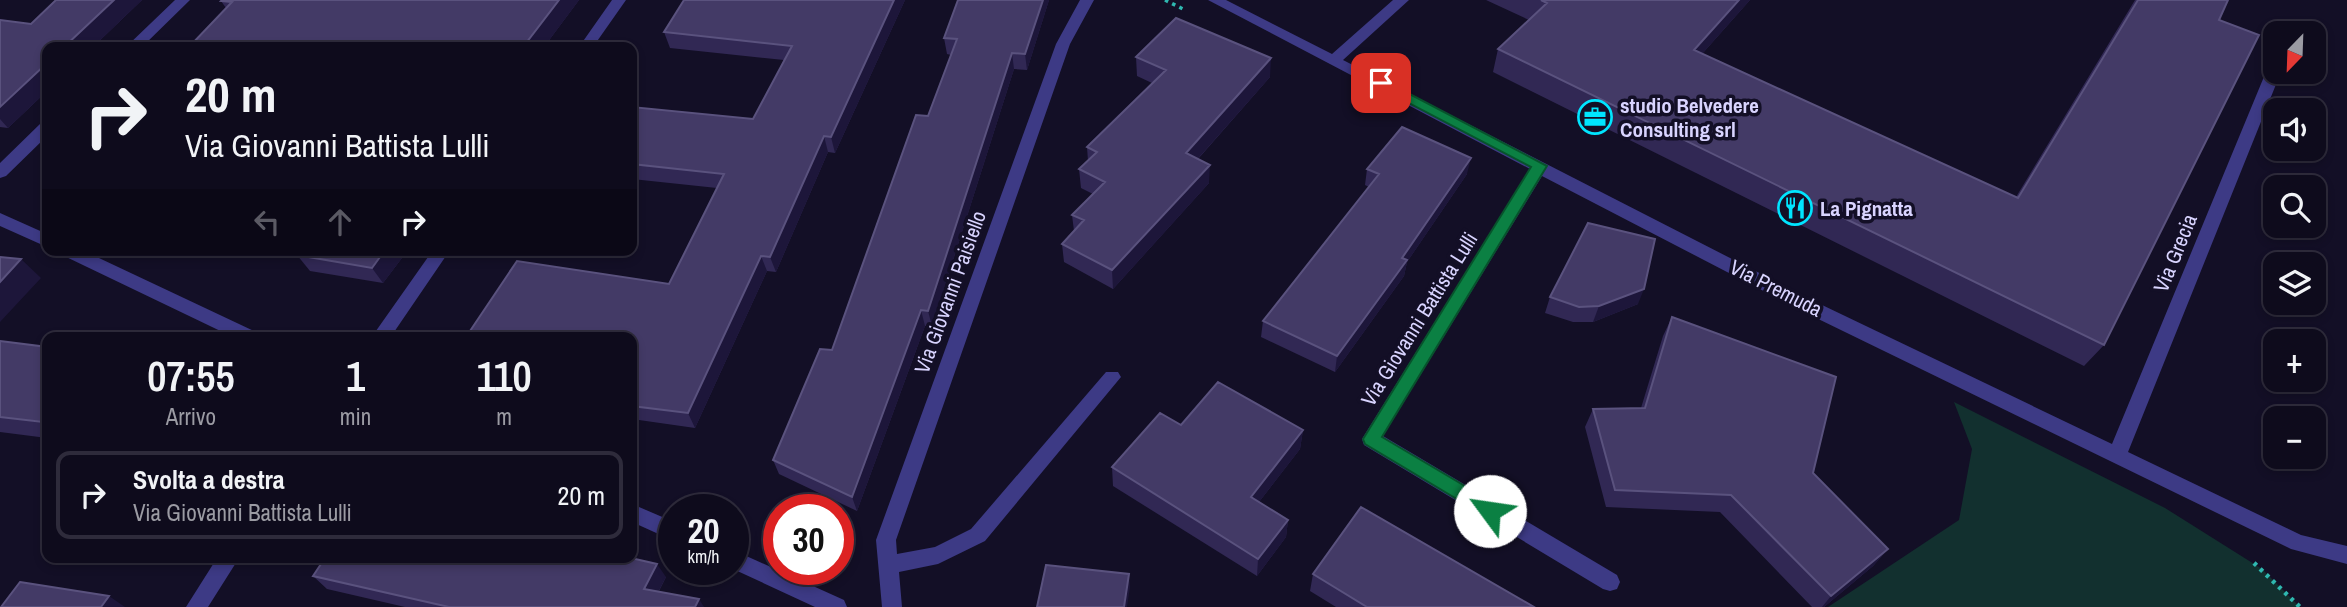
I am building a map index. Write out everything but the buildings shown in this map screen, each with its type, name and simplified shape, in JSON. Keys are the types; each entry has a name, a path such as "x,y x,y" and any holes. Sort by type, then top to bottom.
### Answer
{"street":[{"path":"138,42 183,0"},
{"path":"590,42 619,0"},
{"name":"Via Giovanni Paisiello","path":"892,607 886,540 890,527 1062,44 1087,0"},
{"name":"Via Premuda","path":"1215,0 1814,309 2298,543 2347,555"},
{"path":"1335,60 1402,0"},
{"name":"Via Grecia","path":"2117,455 2268,84"},
{"path":"0,172 42,132"},
{"name":"Via Giovanni Battista Lulli","path":"1540,166 1371,439 1610,582"},
{"path":"0,219 42,240"},
{"path":"79,256 239,332"},
{"path":"384,332 438,256"},
{"path":"888,565 938,555 978,535 1112,377"},
{"path":"637,515 658,525"},
{"path":"196,607 226,563"},
{"path":"749,566 837,607"}],"green space":[{"path":"1954,402 2165,508 2262,569 2300,607 1828,607 1959,520 1972,449"}],"place":[{"name":"studio Belvedere Consulting srl","path":"1595,117"},
{"name":"La Pignatta","path":"1795,208"}],"route":[{"path":"1381,83 1540,166 1371,439 1490,511"}]}
